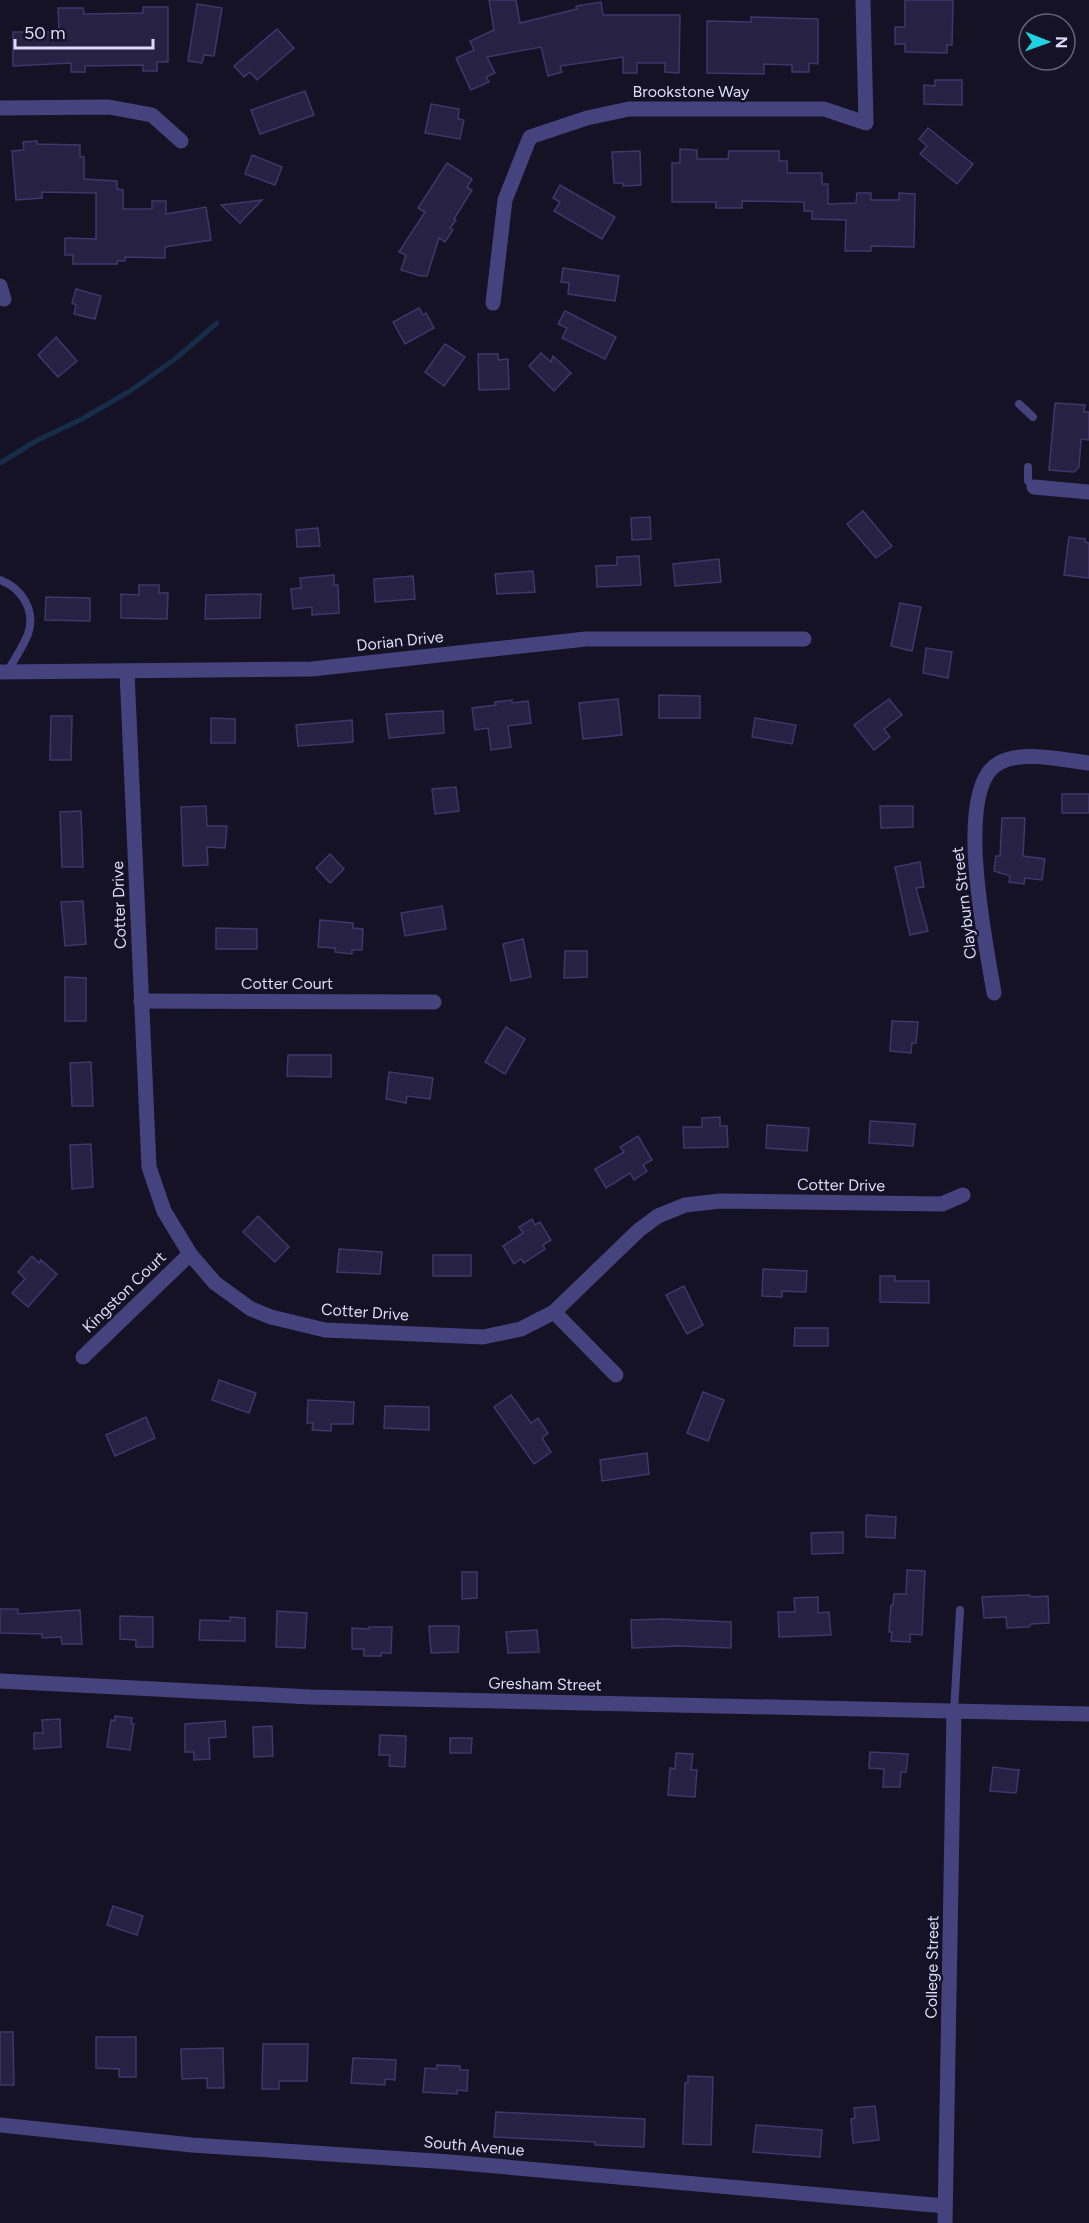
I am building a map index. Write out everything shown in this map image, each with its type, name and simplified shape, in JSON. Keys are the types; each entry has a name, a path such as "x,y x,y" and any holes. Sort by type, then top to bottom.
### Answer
{"street":[{"name":"Brookstone Way","path":"493,303 505,200 530,137 587,118 629,109 824,109 866,123 863,0"},
{"path":"0,108 109,107 152,115 180,141"},
{"path":"1034,487 1089,492"},
{"name":"Dorian Drive","path":"3,672 312,669 586,639 804,639"},
{"name":"Cotter Drive","path":"127,672 149,1167 164,1211 190,1254 215,1283 251,1309 271,1317 324,1330 483,1336 521,1329 554,1312 639,1230 658,1216 685,1205 720,1201 942,1204 963,1195"},
{"name":"Clayburn Street","path":"994,993 975,863 975,822 981,787 987,773 997,763 1014,757 1089,763"},
{"name":"Cotter Court","path":"141,1001 434,1002"},
{"name":"Kingston Court","path":"83,1357 190,1254"},
{"path":"554,1312 616,1375"},
{"name":"Gresham Street","path":"0,1681 310,1696 1089,1714"},
{"name":"College Street","path":"945,2223 954,1711"},
{"name":"South Avenue","path":"0,2125 192,2145 450,2162 945,2206"}],"lane":[{"path":"1019,404 1032,417"},
{"path":"1028,467 1028,481 1034,487"},
{"path":"0,580 15,588 24,598 30,612 28,633 3,672"},
{"path":"954,1711 960,1610"}],"building":[{"path":"489,0 516,0 520,23 577,9 576,6 601,2 603,15 680,15 679,73 665,72 665,63 637,63 637,73 623,73 623,57 560,66 562,72 548,76 541,47 487,57 495,73 486,77 489,82 471,90 456,58 474,50 470,41 494,30"},
{"path":"905,0 953,0 952,45 947,45 947,53 905,52 905,44 895,44 895,27 905,27"},
{"path":"197,4 222,8 214,56 204,55 202,63 188,61"},
{"path":"143,7 168,7 168,62 157,62 157,71 143,71 143,65 85,66 85,72 71,72 71,63 13,66 13,32 59,32 58,8 83,8 84,14 143,13"},
{"path":"751,17 818,19 818,64 809,63 809,72 792,72 792,65 764,64 764,74 707,73 707,21 751,22"},
{"path":"277,29 294,48 257,80 250,72 244,77 234,66"},
{"path":"935,80 962,80 962,105 924,104 924,85 935,86"},
{"path":"305,91 314,115 260,134 251,110"},
{"path":"431,104 459,109 458,119 464,120 460,139 425,133"},
{"path":"928,128 973,164 957,184 920,154 927,146 919,139"},
{"path":"37,141 37,144 80,145 80,157 84,157 84,179 117,181 117,189 123,190 123,209 152,209 152,201 166,201 166,214 206,207 211,240 165,247 165,258 125,257 125,261 117,261 117,264 73,264 73,255 65,255 65,238 96,239 96,193 42,192 42,198 16,200 12,151 24,150 23,142"},
{"path":"680,149 697,150 697,159 728,159 729,151 779,151 779,161 787,161 787,173 822,173 822,184 828,184 828,204 856,203 857,193 871,193 871,200 899,200 899,193 915,194 914,247 871,246 871,251 845,251 846,220 812,219 812,211 804,211 804,202 742,201 742,208 716,208 716,202 672,202 672,163 680,163"},
{"path":"640,151 641,185 623,186 623,183 614,183 612,152"},
{"path":"252,155 282,167 275,185 245,174"},
{"path":"447,163 472,179 467,187 472,190 454,219 456,220 450,228 453,230 445,242 439,238 427,276 401,270 406,255 399,252 425,212 418,208"},
{"path":"560,185 615,217 602,239 554,211 560,202 553,198"},
{"path":"262,200 240,223 221,205"},
{"path":"563,268 619,276 615,301 568,294 569,283 561,282"},
{"path":"76,289 101,296 95,319 74,314 76,305 72,303"},
{"path":"419,308 423,315 426,313 434,328 405,344 393,322"},
{"path":"565,311 616,337 605,359 562,338 567,328 558,324"},
{"path":"56,337 77,361 58,377 38,355"},
{"path":"445,344 465,357 444,386 425,372"},
{"path":"541,353 551,362 553,356 571,373 554,391 529,366"},
{"path":"478,354 498,354 498,360 508,359 509,389 479,390"},
{"path":"1055,403 1085,405 1084,412 1089,412 1089,440 1081,439 1079,467 1074,472 1049,470"},
{"path":"863,511 892,546 876,558 847,524"},
{"path":"650,517 651,539 632,540 631,518"},
{"path":"318,528 320,546 297,547 296,530"},
{"path":"1069,537 1085,539 1085,542 1089,543 1089,578 1064,575"},
{"path":"639,556 641,585 597,587 596,566 617,565 617,557"},
{"path":"719,559 721,582 675,586 673,564"},
{"path":"533,571 535,592 497,594 495,574"},
{"path":"334,575 334,585 338,585 339,613 312,615 312,607 293,609 291,589 301,588 300,578"},
{"path":"413,576 415,599 375,602 374,579"},
{"path":"139,585 159,585 159,593 168,593 167,619 121,618 121,594 139,595"},
{"path":"261,594 260,618 205,619 206,595"},
{"path":"46,597 90,598 90,621 45,620"},
{"path":"900,603 921,607 912,651 891,646"},
{"path":"926,648 952,652 948,678 923,673"},
{"path":"659,695 700,696 700,718 659,718"},
{"path":"618,699 622,735 583,739 579,703"},
{"path":"889,699 902,715 884,729 890,737 874,750 854,725"},
{"path":"512,700 512,703 528,701 531,723 508,726 511,747 491,750 488,728 475,730 472,708"},
{"path":"443,711 444,733 389,738 386,714"},
{"path":"51,716 72,716 71,760 50,760"},
{"path":"211,718 235,719 235,743 211,743"},
{"path":"755,718 796,725 792,744 752,737"},
{"path":"352,720 353,742 298,746 296,725"},
{"path":"456,787 459,811 435,814 432,789"},
{"path":"1062,794 1089,794 1089,813 1062,813"},
{"path":"206,806 207,826 227,826 225,848 207,847 208,865 183,866 181,807"},
{"path":"880,806 913,806 913,827 881,828"},
{"path":"81,811 83,867 62,867 60,812"},
{"path":"1002,818 1025,818 1023,856 1045,859 1042,880 1025,878 1024,884 1009,882 1010,876 994,871 996,856 1000,856"},
{"path":"330,854 344,869 330,883 316,868"},
{"path":"920,862 924,887 916,888 928,931 910,935 895,867"},
{"path":"83,901 86,944 65,946 61,902"},
{"path":"442,906 446,929 405,936 401,913"},
{"path":"320,920 353,923 353,928 363,929 362,950 352,950 352,954 335,952 335,948 318,947"},
{"path":"216,928 257,929 257,949 216,949"},
{"path":"523,939 531,977 511,981 503,944"},
{"path":"565,951 587,951 587,977 564,978"},
{"path":"65,977 86,978 86,1021 65,1021"},
{"path":"892,1021 918,1022 916,1043 912,1043 911,1053 890,1051"},
{"path":"506,1027 525,1039 505,1074 485,1062"},
{"path":"288,1055 331,1055 331,1077 287,1076"},
{"path":"91,1062 93,1106 72,1106 70,1063"},
{"path":"389,1072 433,1078 430,1099 407,1096 406,1103 386,1099"},
{"path":"720,1117 720,1126 727,1126 728,1147 684,1148 683,1127 702,1127 702,1118"},
{"path":"870,1121 915,1124 913,1146 869,1143"},
{"path":"767,1125 809,1128 807,1151 766,1148"},
{"path":"638,1136 652,1160 643,1165 647,1171 634,1180 630,1173 606,1188 595,1169 624,1152 620,1147"},
{"path":"91,1144 93,1187 72,1189 70,1145"},
{"path":"258,1216 289,1247 275,1262 243,1232"},
{"path":"532,1219 535,1225 540,1222 551,1240 543,1245 545,1249 524,1263 521,1259 514,1264 503,1246 523,1233 519,1227"},
{"path":"339,1249 382,1252 380,1274 337,1272"},
{"path":"433,1255 471,1255 471,1276 433,1276"},
{"path":"32,1256 39,1263 41,1260 57,1274 28,1307 12,1293 25,1279 18,1272"},
{"path":"763,1269 807,1271 806,1292 782,1291 782,1297 762,1296"},
{"path":"880,1276 895,1276 895,1281 929,1281 929,1303 880,1302"},
{"path":"684,1286 703,1325 687,1334 666,1295"},
{"path":"795,1328 828,1328 828,1346 794,1346"},
{"path":"219,1380 256,1393 249,1413 212,1400"},
{"path":"703,1392 724,1400 708,1441 687,1433"},
{"path":"511,1395 531,1423 538,1418 548,1433 542,1438 551,1452 534,1464 494,1407"},
{"path":"308,1400 354,1402 353,1424 331,1424 331,1431 312,1430 313,1423 307,1423"},
{"path":"385,1406 429,1407 429,1430 384,1428"},
{"path":"146,1417 155,1438 115,1456 106,1435"},
{"path":"647,1453 649,1474 602,1481 600,1460"},
{"path":"866,1515 896,1517 895,1538 866,1537"},
{"path":"843,1532 843,1553 812,1554 811,1533"},
{"path":"907,1570 925,1571 922,1635 910,1634 910,1642 891,1641 892,1632 889,1632 891,1605 893,1605 894,1594 906,1594"},
{"path":"462,1572 477,1572 477,1598 462,1599"},
{"path":"1030,1595 1031,1597 1048,1596 1049,1623 1007,1628 1006,1617 984,1618 982,1597"},
{"path":"818,1597 818,1613 829,1612 831,1635 779,1637 778,1612 795,1612 794,1598"},
{"path":"0,1609 18,1609 18,1614 80,1610 82,1644 62,1644 61,1637 42,1638 42,1634 0,1633"},
{"path":"277,1611 307,1613 305,1648 276,1647"},
{"path":"120,1616 153,1617 153,1647 136,1647 136,1640 120,1639"},
{"path":"230,1617 245,1618 245,1641 199,1640 200,1620 230,1621"},
{"path":"631,1620 731,1622 731,1648 678,1646 632,1648"},
{"path":"429,1626 459,1626 458,1652 431,1653"},
{"path":"369,1627 392,1627 391,1653 381,1653 381,1656 364,1656 364,1649 352,1649 352,1628 369,1629"},
{"path":"537,1630 539,1652 508,1653 506,1632"},
{"path":"115,1716 132,1718 131,1723 134,1724 130,1750 107,1747 111,1720 115,1721"},
{"path":"60,1719 61,1747 34,1749 34,1733 43,1733 42,1720"},
{"path":"225,1721 226,1737 209,1738 210,1759 194,1760 194,1752 185,1752 185,1724"},
{"path":"272,1726 273,1756 254,1757 253,1727"},
{"path":"380,1735 406,1736 405,1767 389,1766 390,1755 379,1755"},
{"path":"450,1738 472,1738 471,1753 450,1753"},
{"path":"870,1752 908,1754 906,1772 901,1772 900,1787 883,1787 884,1769 869,1768"},
{"path":"676,1753 693,1754 691,1770 697,1770 695,1797 668,1795 670,1768 675,1769"},
{"path":"993,1767 1019,1770 1016,1793 990,1791"},
{"path":"113,1906 143,1916 137,1935 107,1925"},
{"path":"0,2032 13,2032 14,2085 0,2085"},
{"path":"96,2037 136,2037 136,2077 119,2077 119,2069 96,2068"},
{"path":"263,2044 308,2044 307,2081 279,2081 279,2089 262,2089"},
{"path":"223,2048 224,2088 207,2088 207,2078 182,2079 181,2049"},
{"path":"353,2058 396,2060 395,2080 385,2079 385,2085 351,2083"},
{"path":"437,2065 460,2066 460,2070 468,2070 467,2091 457,2090 457,2094 423,2092 425,2068 436,2069"},
{"path":"688,2076 713,2077 711,2145 683,2144 685,2083 688,2083"},
{"path":"875,2106 879,2140 853,2143 851,2119 855,2118 854,2108"},
{"path":"496,2112 645,2119 644,2147 494,2137"},
{"path":"756,2125 822,2130 820,2157 753,2152"}],"waterway":[{"path":"0,463 36,441 82,419 130,391 175,359 217,323"}]}
